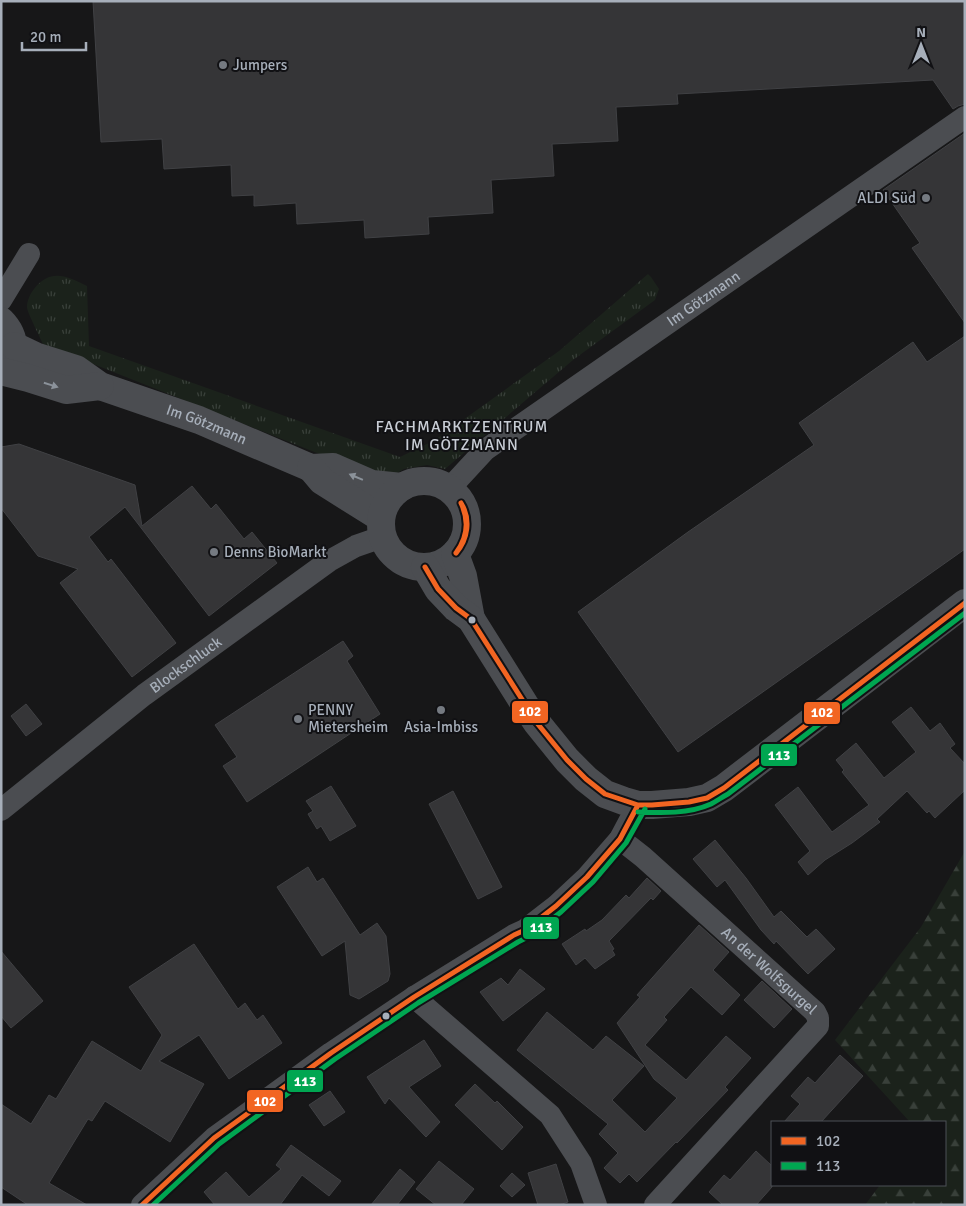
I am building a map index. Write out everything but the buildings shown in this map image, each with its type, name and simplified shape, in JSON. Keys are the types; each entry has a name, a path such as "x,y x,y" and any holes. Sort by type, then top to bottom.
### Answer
{"street":[{"name":"Im Götzmann","path":"100,386 66,390 28,378 3,373 10,364 14,346 35,356 76,369 100,386 199,420 311,468 333,467 372,484 402,487 414,482 426,481 449,489 485,450 965,117"},
{"path":"1,300 30,254"},
{"path":"1,321 12,336 14,346"},
{"name":"Im Götzmann","path":"311,468 322,481 381,527 388,549 398,559 411,566 425,568"},
{"path":"381,527 384,506 392,495 402,487"},
{"path":"449,489 464,508 467,520 466,533 462,544 455,554 436,566 425,568 438,588 456,608 471,619"},
{"name":"Blockschluck","path":"1,810 144,695 329,561 356,546 381,527"},
{"path":"455,554 463,576 471,619 537,723 567,760 586,779 605,794 638,805 689,802 707,798 724,788 965,603"},
{"path":"142,1205 214,1138 331,1053 414,998 524,930 556,906 587,877 620,838 638,805"},
{"name":"An der Wolfsgurgel","path":"620,838 808,1005 818,1018 818,1026 655,1205"},
{"path":"414,998 550,1115 581,1163 596,1205"}],"green space":[{"path":"648,274 659,289 655,300 573,360 445,469 427,465 404,469 385,480 43,344 27,307 28,300 33,291 46,278 59,276 72,279 87,286 89,346 400,457 435,440 559,351"},
{"path":"965,851 965,1205 865,1205 879,1186 946,1186 946,1121 909,1121 835,1040 921,927"}],"transit line":[{"name":"102","path":"456,553 463,541 466,528 464,509 461,503"},
{"name":"102","path":"456,553 463,542 467,529 466,516 461,503"},
{"name":"102","path":"425,567 438,589 456,608 471,619 537,723 567,760 605,794 638,805 689,802 707,798 724,788 965,603"},
{"name":"113","path":"638,812 666,813 694,810 711,804 728,794 965,613"},
{"name":"102","path":"142,1205 214,1138 331,1053 414,997 525,930 556,906 587,877 620,839 638,805"},
{"name":"113","path":"153,1205 219,1144 335,1059 418,1003 530,936 561,912 593,882 626,843 645,809"}],"place":[{"name":"Jumpers","path":"223,65"},
{"name":"ALDI Süd","path":"926,198"},
{"name":"Denns BioMarkt","path":"214,552"},
{"name":"Asia-Imbiss","path":"441,710"},
{"name":"PENNY Mietersheim","path":"298,719"}],"district":[{"name":"FACHMARKTZENTRUM IM GÖTZMANN","path":"462,436"}]}
